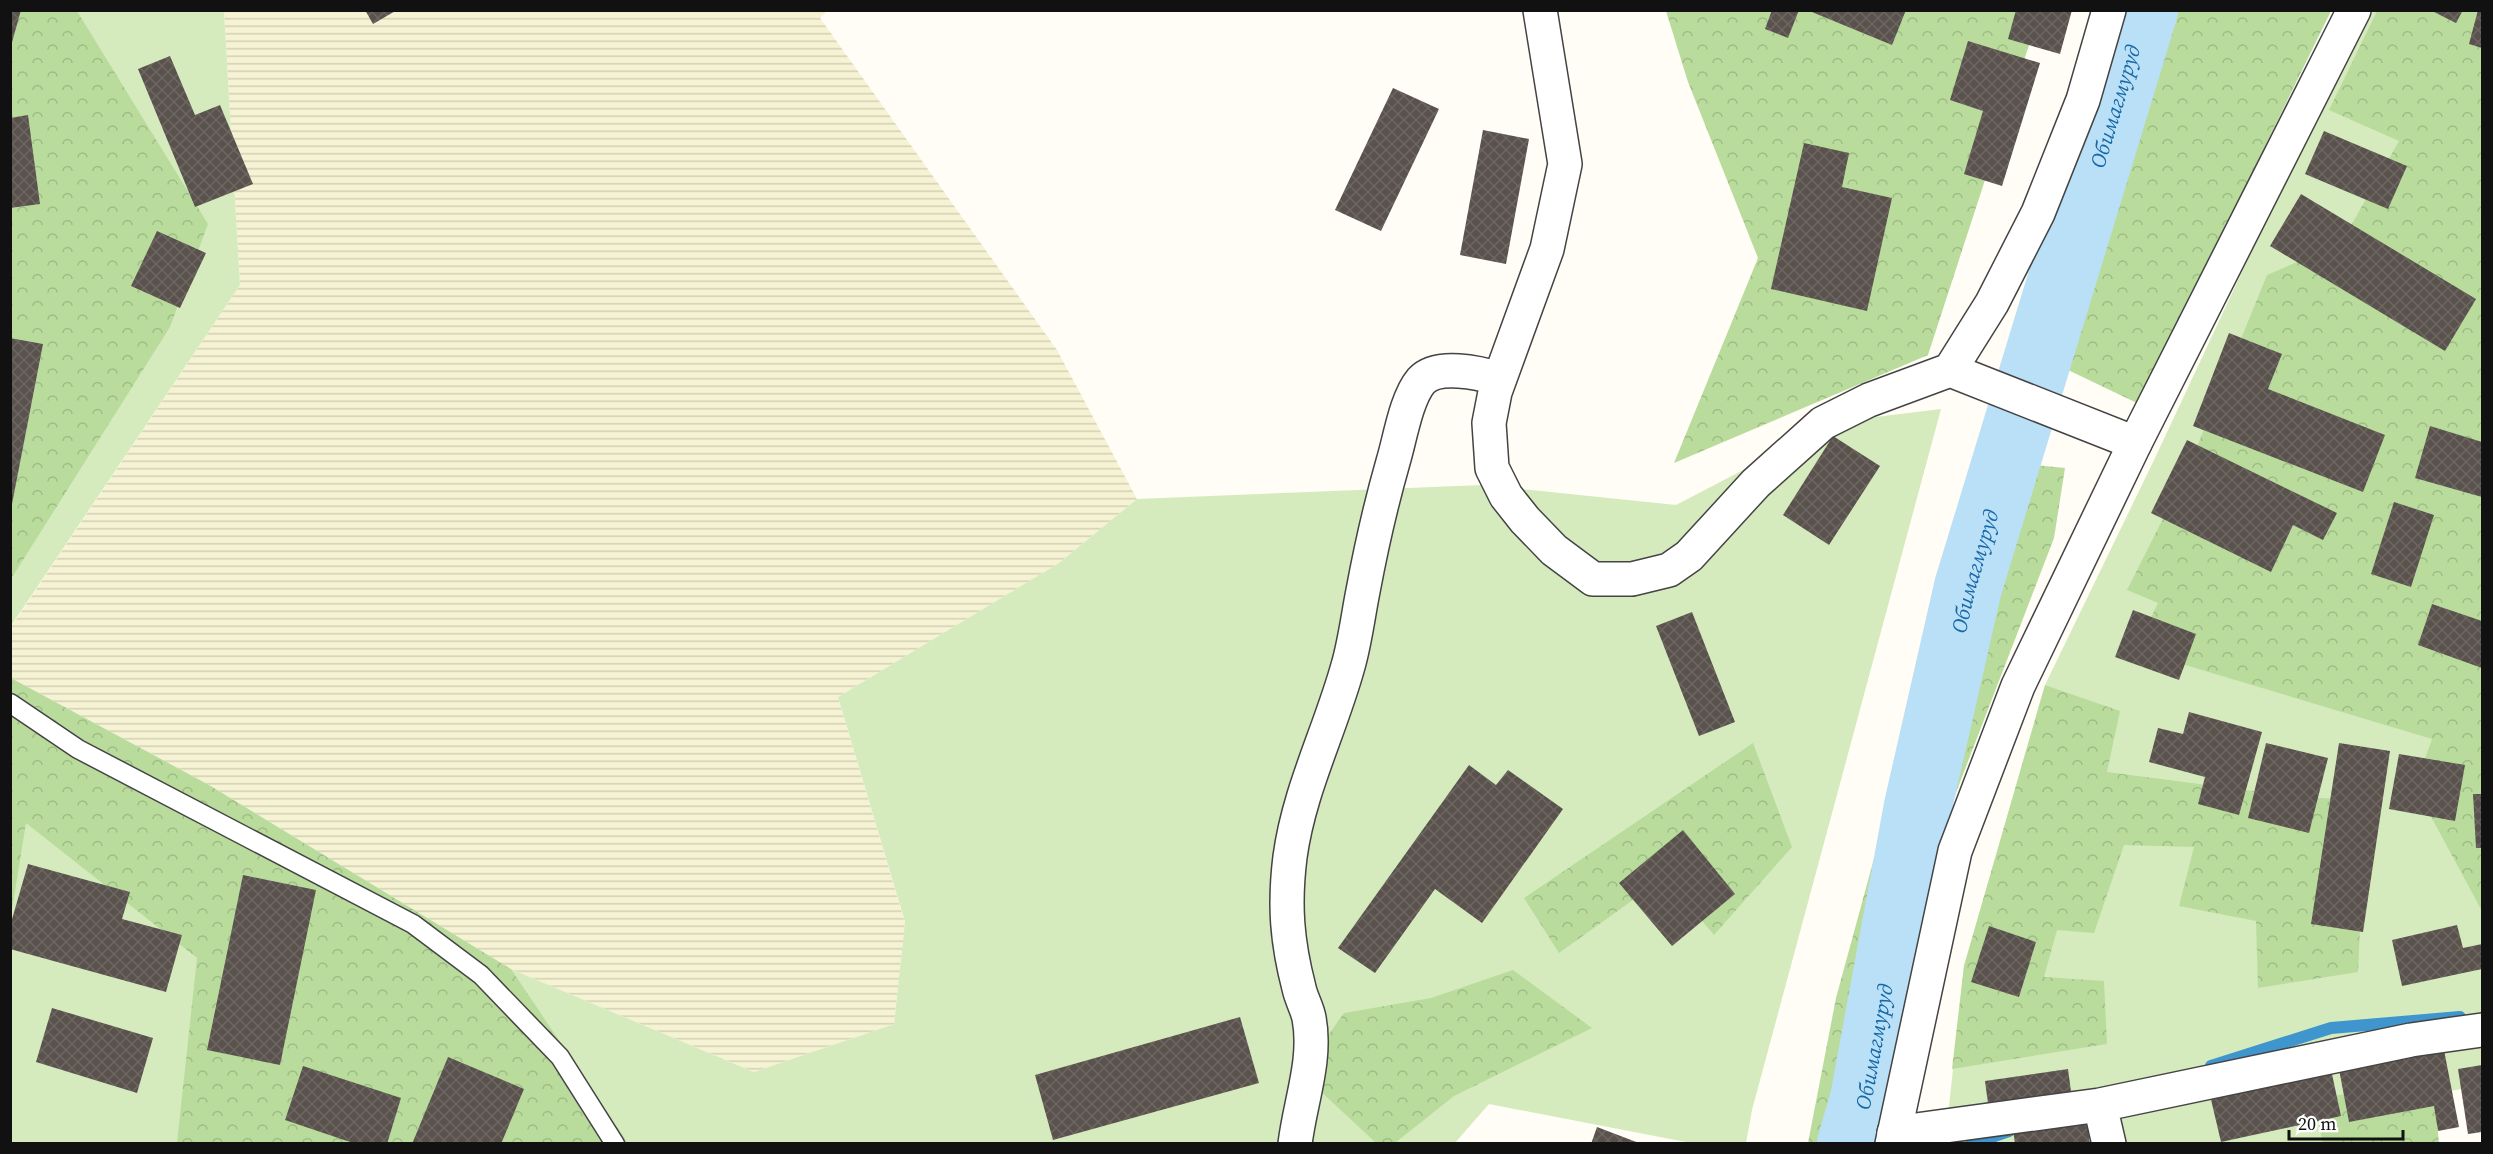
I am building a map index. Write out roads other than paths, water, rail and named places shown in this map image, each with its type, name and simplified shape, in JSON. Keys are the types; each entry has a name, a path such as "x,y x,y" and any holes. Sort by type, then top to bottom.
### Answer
{"street":[{"path":"1540,10 1565,164 1547,249 1499,379 1489,423 1492,468 1506,496 1525,520 1554,550 1593,579 1632,579 1669,570 1689,556 1756,483 1823,423 1869,400 1962,374 2135,443"},
{"path":"1962,374 1992,303 2038,213 2083,100 2109,10"},
{"path":"2354,10 2135,443 2018,686 1955,851 1893,1138 2100,1105 2411,1040 2482,1030"},
{"path":"1295,1143 1311,1069 1309,1018 1299,991 1287,937 1290,856 1304,790 1336,706 1349,664 1387,484 1413,394 1422,380 1432,374 1474,372 1499,379"},
{"path":"2100,1105 2109,1143"}],"lane":[{"path":"10,703 78,749 413,924 481,975 560,1057 615,1143"}],"waterway":[{"name":"Обимагмуруд","path":"1851,1144 1864,1099 1918,806 1968,587 2144,10"},
{"path":"2211,1066 2331,1028 2460,1017"},
{"path":"1971,1144 2009,1131"}]}
